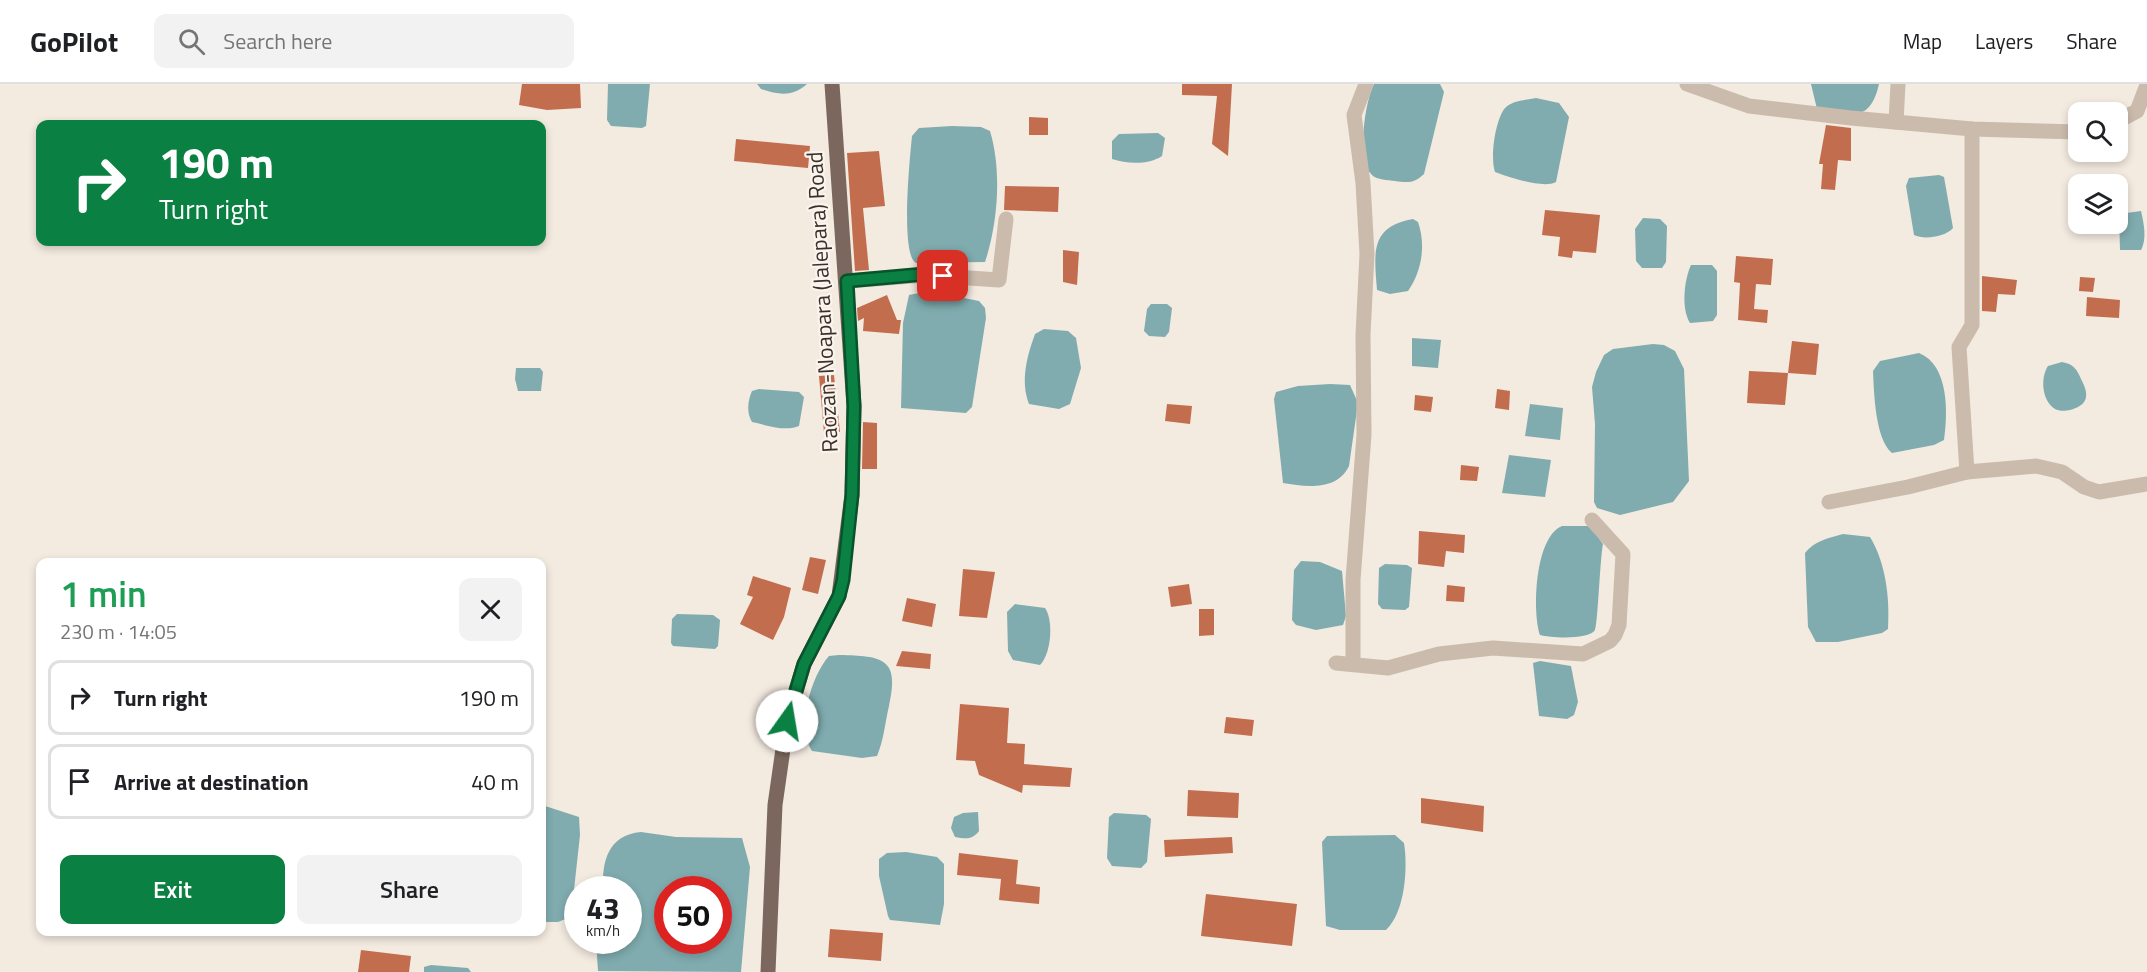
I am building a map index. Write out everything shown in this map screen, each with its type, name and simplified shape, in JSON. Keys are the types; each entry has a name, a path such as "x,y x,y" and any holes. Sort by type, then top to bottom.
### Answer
{"main road":[{"name":"Raozan-Noapara (Jalepara) Road","path":"768,972 775,805 787,721 804,664 839,596 852,495 854,406 832,84"}],"street":[{"path":"1353,664 1353,580 1364,435 1363,335 1367,254 1363,183 1354,115 1366,84"},
{"path":"1687,84 1749,106 1972,129 2068,132"},
{"path":"1896,122 1898,84"},
{"path":"2128,116 2137,111 2147,85"},
{"path":"1967,472 1959,347 1972,325 1972,129"},
{"path":"847,281 925,274 999,280 1006,219"},
{"path":"1829,502 1908,488 1967,472 2036,466 2062,472 2084,487 2098,492 2147,484"},
{"path":"1336,663 1388,668 1439,654 1493,648 1582,654 1610,641 1619,625 1623,554 1592,520"}],"water":[{"path":"608,84 650,84 646,126 642,128 611,126 607,120"},
{"path":"757,84 807,84 796,91 785,94 761,89"},
{"path":"1374,84 1440,84 1444,92 1424,174 1414,181 1380,179 1374,177 1367,168 1363,145 1365,117"},
{"path":"1811,84 1879,84 1870,106 1857,114 1849,114 1817,109"},
{"path":"1536,98 1559,103 1569,117 1556,182 1550,184 1526,182 1509,177 1495,172 1494,166 1493,149 1501,114 1508,105"},
{"path":"981,127 990,131 996,163 997,197 989,247 985,262 916,263 911,256 907,225 912,136 919,128"},
{"path":"1158,133 1165,138 1162,156 1157,159 1138,163 1112,159 1112,141 1119,134"},
{"path":"1939,175 1944,177 1953,228 1945,234 1934,237 1914,235 1906,186 1909,178"},
{"path":"2141,211 2144,236 2141,250 2120,250 2120,234 2128,234 2128,213"},
{"path":"1643,218 1660,219 1667,226 1666,262 1662,268 1642,268 1636,261 1635,229"},
{"path":"1413,219 1418,222 1422,249 1417,275 1413,283 1408,291 1390,294 1377,290 1376,253 1382,235 1389,228"},
{"path":"1691,265 1712,265 1717,271 1717,315 1713,321 1690,323 1687,317 1684,294"},
{"path":"929,291 979,301 985,308 986,318 972,407 966,413 901,408 903,323 909,295"},
{"path":"1151,304 1167,304 1172,308 1169,332 1165,337 1149,336 1144,331 1147,309"},
{"path":"1044,329 1068,331 1076,338 1081,368 1070,404 1059,409 1029,404 1026,395 1025,378 1029,351 1035,334"},
{"path":"1412,338 1441,340 1438,368 1412,366"},
{"path":"1653,344 1664,345 1675,351 1684,369 1689,481 1673,502 1620,515 1597,508 1594,502 1595,424 1592,387 1604,355 1613,349"},
{"path":"1919,353 1929,359 1941,379 1946,404 1944,440 1934,445 1892,453 1886,446 1879,426 1873,371 1880,361"},
{"path":"2062,362 2076,370 2086,390 2085,401 2082,404 2064,411 2055,409 2047,401 2043,383 2048,366"},
{"path":"516,368 540,368 543,372 541,391 518,391 515,379"},
{"path":"1350,385 1358,403 1349,466 1337,480 1329,483 1301,486 1283,483 1274,399 1276,392 1298,386"},
{"path":"759,389 799,392 804,397 799,426 782,428 752,422 748,410 749,398 752,391"},
{"path":"1530,404 1563,408 1560,440 1525,436"},
{"path":"1509,455 1551,460 1545,497 1502,493"},
{"path":"1562,526 1590,526 1603,544 1595,630 1578,637 1540,635 1538,624 1536,592 1541,559 1553,533"},
{"path":"1843,534 1870,537 1875,547 1886,582 1888,629 1882,633 1838,642 1816,642 1808,627 1805,553 1817,543"},
{"path":"1301,561 1320,562 1342,571 1346,616 1343,625 1316,630 1296,625 1292,620 1294,570"},
{"path":"1385,564 1407,565 1412,568 1409,607 1405,610 1382,609 1378,604 1379,568"},
{"path":"1015,604 1045,608 1048,614 1049,646 1040,665 1013,660 1008,651 1007,612"},
{"path":"677,614 713,615 720,620 718,646 715,649 673,646 671,643 672,619"},
{"path":"829,656 877,659 890,669 892,690 877,756 862,758 812,751 807,741 806,716 811,689 822,665"},
{"path":"1540,661 1571,666 1578,702 1574,715 1567,719 1539,716 1533,663"},
{"path":"546,806 579,817 580,835 576,876 564,876 564,920 546,922"},
{"path":"978,812 979,831 968,838 955,837 951,828 954,817 963,813"},
{"path":"1114,813 1146,815 1151,819 1147,862 1141,868 1112,866 1107,858 1109,817"},
{"path":"641,832 676,837 742,838 750,867 741,972 598,971 597,954 642,954 642,876 603,876 609,851 621,838"},
{"path":"1395,835 1404,843 1406,865 1404,889 1397,912 1386,930 1340,930 1326,926 1322,842 1327,836"},
{"path":"906,852 937,857 944,864 944,904 940,925 890,920 888,916 879,876 879,859 887,853"},
{"path":"431,965 468,968 471,972 424,972 424,967"}],"building":[{"path":"522,84 580,84 581,108 547,110 519,105"},
{"path":"1182,84 1232,84 1228,156 1212,144 1217,96 1182,95"},
{"path":"1029,117 1048,118 1048,135 1029,135"},
{"path":"1826,125 1851,128 1851,161 1838,160 1835,190 1821,189 1823,164 1819,164"},
{"path":"736,139 810,146 808,168 734,161"},
{"path":"879,151 885,206 863,208 869,270 855,271 847,153"},
{"path":"1005,186 1059,187 1058,212 1004,210"},
{"path":"1545,210 1600,215 1596,253 1573,251 1572,258 1558,256 1560,237 1542,235"},
{"path":"1063,250 1079,252 1077,285 1063,282"},
{"path":"1736,256 1773,259 1771,285 1756,284 1754,309 1768,310 1767,323 1738,320 1740,283 1734,282"},
{"path":"1982,276 2017,280 2015,295 1998,294 1996,312 1982,311"},
{"path":"2080,277 2095,278 2093,292 2079,291"},
{"path":"887,295 897,320 901,320 899,334 863,331 864,318 858,321 857,308"},
{"path":"2087,297 2120,300 2119,318 2086,316"},
{"path":"1792,341 1819,344 1816,375 1788,373"},
{"path":"1749,371 1788,373 1785,405 1747,403"},
{"path":"834,375 840,432 824,433 819,376"},
{"path":"1497,389 1510,391 1509,410 1495,408"},
{"path":"1415,395 1433,397 1431,412 1414,410"},
{"path":"1167,404 1192,406 1190,424 1165,421"},
{"path":"863,422 877,423 877,469 862,469"},
{"path":"1461,465 1479,467 1477,481 1460,480"},
{"path":"1419,531 1465,535 1464,553 1446,551 1444,567 1418,564"},
{"path":"810,557 826,560 818,594 802,590"},
{"path":"963,569 995,572 987,618 959,616"},
{"path":"753,576 791,588 784,617 773,640 740,624 753,597 747,595"},
{"path":"1189,584 1192,604 1171,607 1168,587"},
{"path":"1447,585 1465,587 1464,602 1446,601"},
{"path":"907,598 936,604 932,627 902,621"},
{"path":"1199,609 1214,609 1214,635 1199,636"},
{"path":"902,651 931,654 930,669 896,666"},
{"path":"960,704 1009,708 1007,743 1025,744 1024,764 1072,768 1070,787 1023,785 1022,793 979,775 975,761 956,760"},
{"path":"1226,717 1254,720 1252,736 1224,733"},
{"path":"1188,790 1239,793 1238,818 1187,816"},
{"path":"1421,798 1484,806 1483,832 1421,823"},
{"path":"1232,837 1233,853 1165,857 1164,840"},
{"path":"959,853 1018,860 1016,884 1040,887 1039,904 999,900 1001,879 957,875"},
{"path":"1206,894 1297,904 1292,946 1201,936"},
{"path":"830,929 883,933 881,961 828,957"},
{"path":"361,950 411,956 409,972 358,972"}],"route":[{"path":"787,721 794,691 804,664 839,596 843,580 852,495 854,406 847,281 925,274 943,276"}]}
